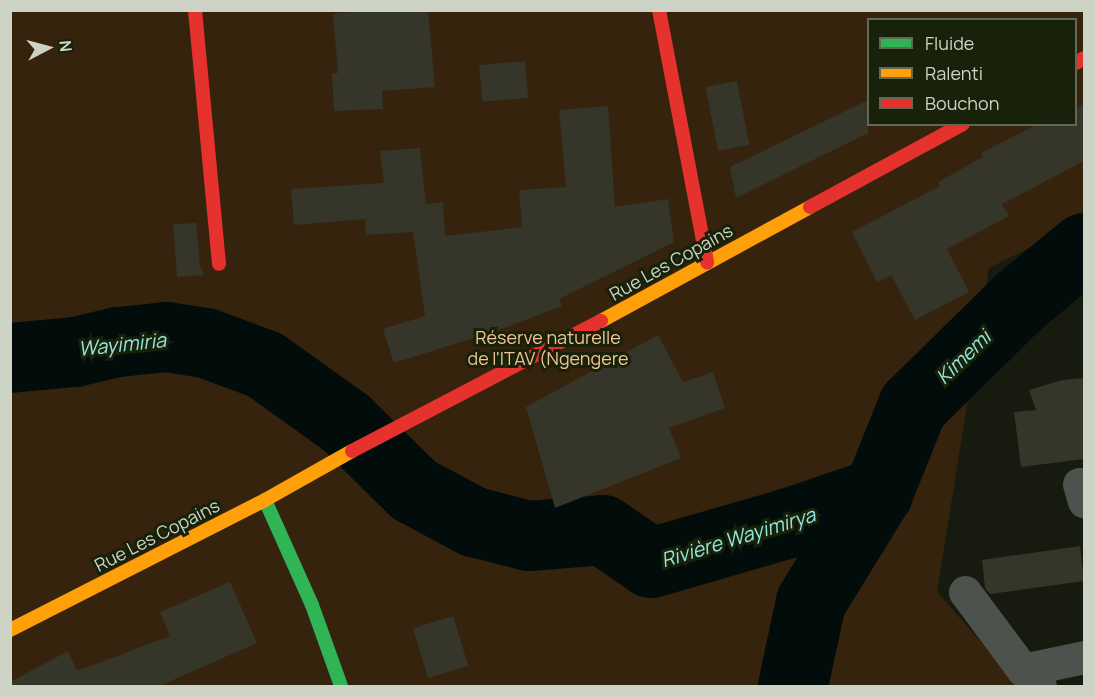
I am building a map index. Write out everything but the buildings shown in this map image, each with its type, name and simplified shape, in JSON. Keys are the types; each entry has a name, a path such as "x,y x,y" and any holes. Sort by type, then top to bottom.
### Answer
{"street":[{"path":"195,10 219,264"},
{"path":"659,10 707,262"},
{"name":"Rue Les Copains","path":"10,630 265,500 959,126"},
{"path":"265,500 312,604 341,687"},
{"path":"965,592 1031,678 1084,657"}],"green space":[{"name":"Réserve naturelle de l'ITAV (Ngengere","path":"10,11 1084,11 1084,221 989,268 937,592 1020,686 11,686"}],"waterway":[{"name":"Kimemi","path":"793,686 811,602 878,493 913,406 1020,301 1084,248"},
{"name":"Rivière Wayimirya","path":"10,358 75,352 118,342 167,337 206,343 265,365 346,423 414,490 474,522 529,536 603,530 651,563 793,522 878,493"}],"traffic: fast":[{"path":"265,500 312,605 341,686"}],"traffic: slow":[{"path":"601,321 810,207"},
{"path":"10,630 265,500 352,451"}],"traffic: jam":[{"path":"195,10 219,264"},
{"path":"659,10 707,262"},
{"path":"1077,62 1084,58"},
{"path":"810,207 959,126"},
{"path":"352,451 601,321"}],"water label":[{"name":"Wayimiria","path":"122,344"}]}
